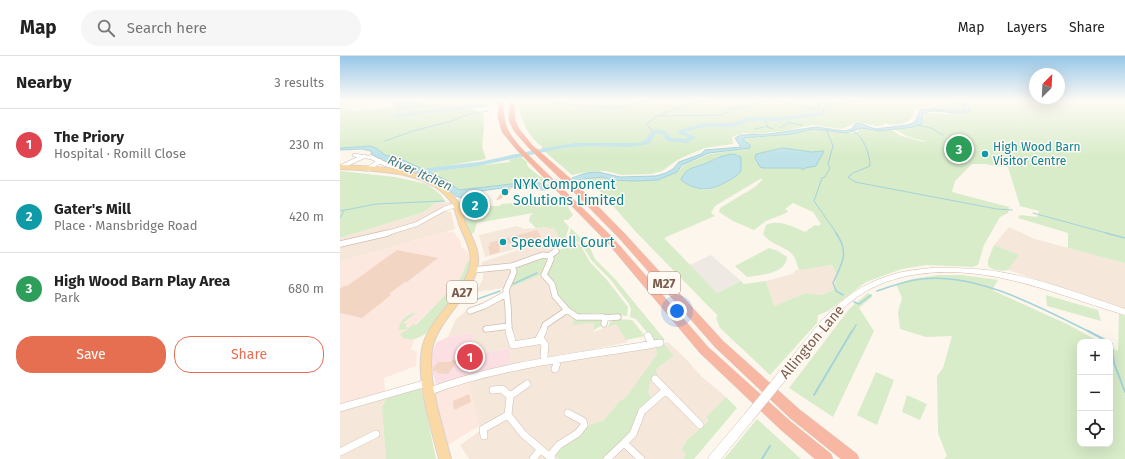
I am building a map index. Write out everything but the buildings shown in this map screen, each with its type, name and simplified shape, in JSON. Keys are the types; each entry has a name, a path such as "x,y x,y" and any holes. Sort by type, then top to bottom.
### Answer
{"highway":[{"name":"M27","path":"501,119 505,132 519,149 609,239 704,350 785,425 826,459"},
{"name":"M27","path":"512,119 516,130 538,155 567,180 622,236 719,344 795,414 852,459"}],"main road":[{"name":"A27","path":"340,167 396,172 430,181 445,190 456,205 463,227 475,253 476,259 467,284 431,335 426,363 436,428 445,459"}],"street":[{"path":"354,155 366,155 408,170"},
{"path":"340,167 366,155"},
{"path":"368,169 380,161"},
{"path":"340,244 356,243 416,225 444,209 456,205"},
{"path":"473,270 512,266 543,255 549,256 556,251"},
{"path":"549,256 551,259 544,275 552,284 555,296 567,310 577,317 599,316 605,321 618,317"},
{"path":"512,266 514,273 506,285 506,294 508,300 509,335 513,345 535,342 540,338 545,325 567,310"},
{"name":"Allington Lane","path":"714,459 828,320 846,301 862,290 881,281 909,273 949,270 994,273 1036,283 1125,312"},
{"path":"470,311 482,308 491,301 506,294"},
{"path":"486,329 509,326"},
{"path":"648,336 652,344"},
{"path":"540,338 544,345 544,356"},
{"path":"340,408 483,375 558,360 660,343"},
{"path":"556,369 558,360"},
{"path":"655,379 700,425"},
{"path":"527,384 510,396 508,414 523,434 550,458 559,445 578,433 584,425 583,421 568,413"},
{"path":"493,390 502,389 510,396"},
{"path":"607,459 633,434 642,411 666,390"},
{"path":"484,436 483,429 508,414"},
{"path":"340,452 355,446 359,441 376,434"},
{"path":"624,443 641,459"},
{"path":"533,459 540,450"}],"shaded area":[{"path":"450,202 452,204 440,210 451,212 455,229 340,262 340,238 424,212 435,203"},
{"path":"517,226 525,229 548,227 554,228 563,245 549,257 553,292 594,324 594,332 617,323 628,342 508,368 511,348 482,353 471,349 474,333 448,337 456,319 466,311 506,294 504,288 476,292 483,279 483,273 486,272 488,267 481,266 482,262 539,243 485,257 479,235"},
{"path":"1009,227 1035,239 1125,263 1125,309 1008,270 1019,255 994,245"},
{"path":"448,231 449,233 453,231 461,242 461,247 467,251 471,260 467,262 461,277 455,286 415,325 415,338 411,349 417,352 416,366 384,378 385,391 340,404 340,262"},
{"path":"711,255 741,281 717,293 689,265"},
{"path":"832,265 837,276 834,290 821,295 806,293 774,306 766,281 792,274 796,270"},
{"path":"474,333 471,349 482,353 511,348 508,368 444,384 436,384 434,376 430,372 430,363 432,352 437,342 448,337"},
{"path":"668,342 702,377 726,397 706,417 709,419 687,440 681,448 686,454 683,459 603,459 617,446 648,393 651,379 656,369 674,356 656,349 657,354 627,396 619,402 603,421 591,424 574,440 566,444 558,456 559,459 469,459 460,445 480,431 468,382 432,397 432,392 483,376"},
{"path":"468,381 479,426 443,448 432,397 451,387"},
{"path":"386,398 382,408 386,459 340,459 340,410"}],"green space":[{"path":"340,119 483,119 482,147 486,159 424,170 404,160 382,153 376,148 370,146 340,148"},
{"path":"522,119 911,119 902,124 895,125 885,123 883,124 884,125 877,126 857,122 842,129 813,125 783,131 754,134 743,133 732,137 733,144 704,148 679,159 662,171 651,174 622,175 605,171 586,172 572,175 542,149 542,146 533,138"},
{"path":"924,119 1125,119 1125,263 1068,248 1068,233 1018,218 1020,215 1037,217 1039,211 1020,206 1008,167 1000,158 1002,156 999,154 995,158 1003,167 985,164 972,164 955,181 952,192 1009,207 1008,213 1000,217 984,245 978,265 972,267 926,265 902,269 866,282 828,311 818,315 817,323 770,375 720,328 716,318 718,316 636,232 589,179 602,177 610,180 659,180 677,172 684,165 710,154 750,148 750,145 744,141 744,139 792,134 813,129 849,133 857,132 862,128 876,131 892,130 901,136 925,142 909,137 894,129 913,127 922,124","holes":["734,154 739,155 735,177 714,188 702,190 681,180 693,167 706,163 717,157","760,179 763,179 755,187 720,208 719,212 733,221 754,230 766,221 786,213 788,211 785,209 793,203 813,212 821,224 818,226 815,225 805,232 786,224 771,223 766,225 763,234 769,240 792,254 796,260 799,270 832,265 837,276 834,290 821,295 806,293 774,306 766,281 744,284 741,281 717,293 664,238 715,216 711,213 715,206"]},
{"path":"521,157 527,162 529,167 545,181 459,190 435,175 427,172 511,162 508,160"},
{"path":"340,171 395,177 427,184 440,194 446,202 435,203 424,212 340,238"},
{"path":"557,198 561,207 567,206 573,215 568,220 563,220 569,227 566,236 568,242 563,245 554,228 536,228 529,221 530,216 533,213 477,223 474,232 471,235 460,212 484,211 486,206 500,206 501,204 539,201 543,203 547,202 548,199"},
{"path":"571,228 590,248 595,259 615,279 665,340 655,342 636,319 630,317 631,309 629,304 610,279 592,261 582,245 569,236"},
{"path":"570,238 581,246 590,262 607,280 628,307 627,316 606,316 599,313 576,314 569,309 558,295 547,273 553,259 553,255 570,243"},
{"path":"994,245 1019,255 1008,270 997,270 988,266 988,260"},
{"path":"769,248 778,251 787,257 786,263 772,273 747,277 735,266"},
{"path":"547,257 540,275 509,288 516,271 516,267"},
{"path":"471,260 465,281 451,303 429,330 425,334 415,339 402,337 400,334 408,329 399,330 400,324 404,318 410,314 416,313 403,323 407,324 405,327 409,328 413,324 416,325 455,285 461,277 467,262"},
{"path":"938,275 962,275 1013,282 998,280 992,290 1067,324 1094,339 1077,339 1077,447 1113,447 1113,348 1118,351 1119,314 1125,316 1125,459 944,459 947,456 938,433 937,376 943,368 952,336 926,337 900,329 898,312 902,298 896,284 912,279"},
{"path":"868,293 873,296 859,308 874,331 833,417 789,388 850,308"},
{"path":"1046,295 1098,310 1101,321 1047,306"},
{"path":"574,317 601,319 602,325 594,330 594,324 592,323 573,325"},
{"path":"618,319 632,320 645,336 626,340 616,324 608,327 610,322"},
{"path":"659,344 664,344 674,356 656,369 657,375 651,379 648,393 652,398 631,432 603,459 559,459 554,453 558,448 574,440 591,424 603,421 619,402 627,396 657,354 656,349"},
{"path":"876,372 894,380 877,425 857,415"},
{"path":"420,386 436,459 386,459 382,408 386,398"},
{"path":"907,395 927,404 920,420 902,412"},
{"path":"726,397 737,408 694,459 683,459 686,454 681,449 687,440 709,420 706,417"},
{"path":"757,419 801,459 724,459"}],"water":[{"path":"916,119 923,119 922,124 913,127 879,131 862,128 846,133 813,129 792,134 745,138 743,140 750,145 750,148 709,153 682,165 677,172 658,180 610,180 602,177 575,180 572,178 586,173 598,172 620,177 656,176 666,173 673,169 679,162 701,154 705,150 741,147 735,138 741,135 769,134 816,127 844,131 852,129 855,124 859,123 875,129 908,125 915,122"},
{"path":"370,146 376,148 385,155 403,160 446,180 459,190 529,182 544,185 516,186 470,193 474,194 462,198 456,196 442,183 409,169 386,162 372,155 371,151 362,149 340,150 340,148"},
{"path":"783,148 812,152 824,151 816,166 805,168 803,170 801,168 760,167 755,158 756,154"},
{"path":"734,154 741,157 741,171 720,185 703,189 687,184 681,180 685,172 692,168 726,155"}],"waterway":[{"path":"385,141 413,131 457,119"},
{"path":"654,119 646,124 654,132"},
{"path":"421,171 500,161 550,149 576,145 638,145 649,141 652,133 655,131 664,132 669,140 687,141 693,137 683,134 681,131 704,125 732,125 749,119 778,119"},
{"path":"755,129 768,126 764,119"},
{"path":"789,119 789,123 802,125"},
{"path":"780,128 788,123"},
{"path":"917,125 931,128 943,135"},
{"path":"767,127 773,129"},
{"path":"826,129 833,146 828,164 830,168 825,177 822,178 814,201 837,234"},
{"path":"853,131 860,137 866,146 870,166 853,173 848,177 855,182 997,209 1012,210"},
{"name":"River Itchen","path":"528,184 539,186 542,189 586,176"},
{"path":"340,211 376,204 444,201"},
{"path":"340,218 344,211"},
{"path":"1033,213 1110,234"},
{"path":"836,233 843,246 844,252 842,264 833,283 836,291 843,295"},
{"path":"1106,233 1125,238"},
{"path":"513,284 537,273"},
{"path":"877,291 904,282 921,279 942,278 964,281 986,286 1008,294 1089,331"},
{"path":"472,301 500,291"},
{"path":"854,302 859,304 871,295"},
{"path":"852,332 856,325"},
{"path":"814,395 852,331"},
{"path":"1089,331 1103,339"},
{"path":"1113,354 1114,363 1125,392"},
{"path":"762,459 770,446"}],"place":[{"name":"High Wood Barn Play Area","path":"959,149"},
{"name":"High Wood Barn Visitor Centre","path":"985,154"},
{"name":"NYK Component Solutions Limited","path":"505,192"},
{"name":"Gater's Mill","path":"475,205"},
{"name":"Speedwell Court","path":"503,242"},
{"name":"The Priory","path":"470,357"}]}
